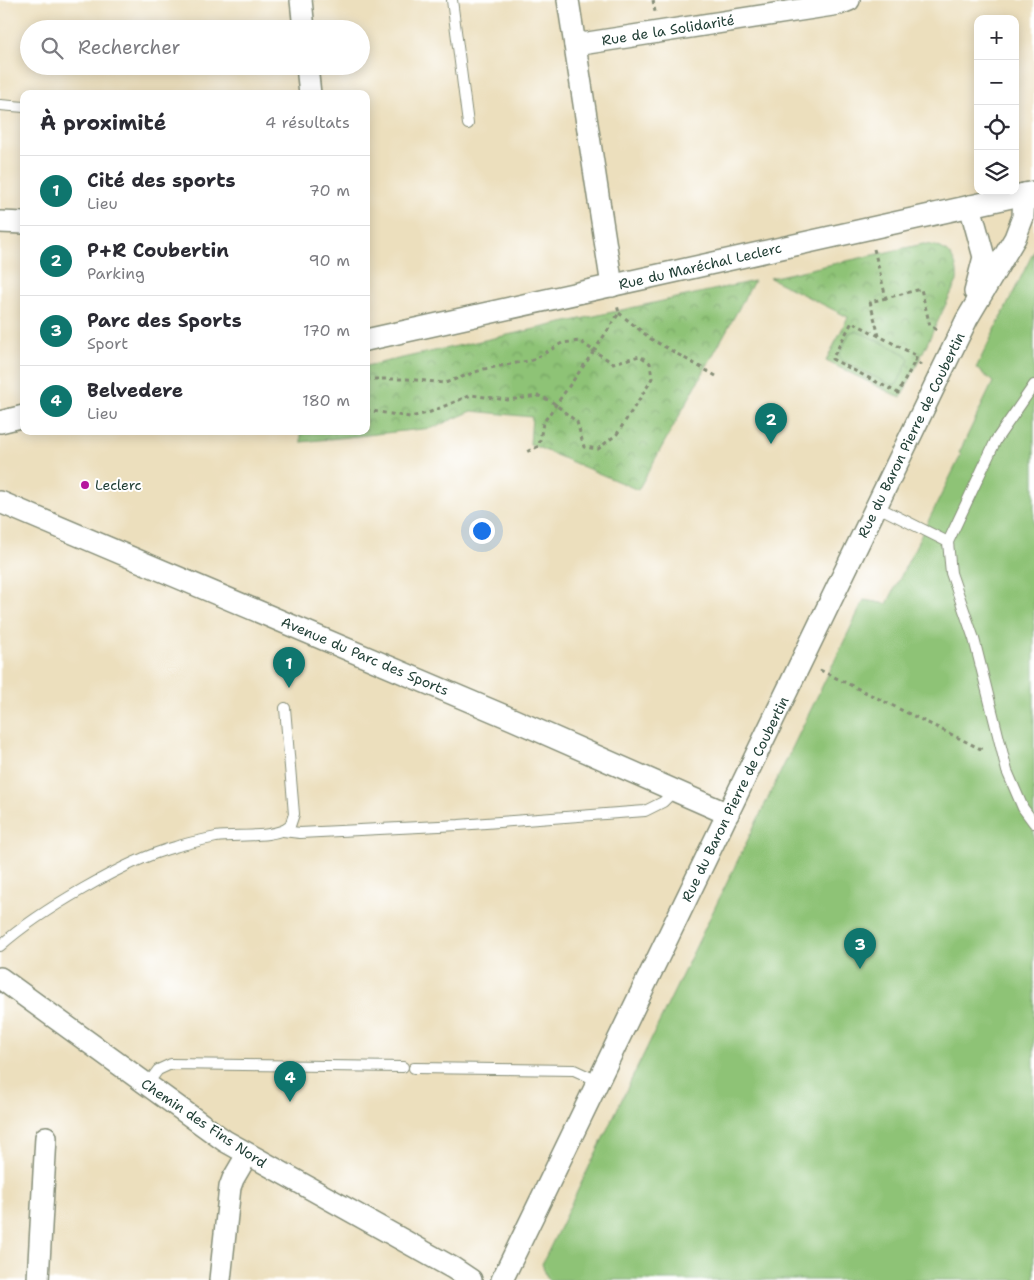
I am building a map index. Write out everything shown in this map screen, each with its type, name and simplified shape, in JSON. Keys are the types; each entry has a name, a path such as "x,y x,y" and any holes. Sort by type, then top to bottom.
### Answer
{"street":[{"path":"301,0 303,20"},
{"path":"568,0 612,286"},
{"name":"Rue de la Solidarité","path":"575,44 839,4 849,0"},
{"path":"308,75 310,90"},
{"name":"Rue du Maréchal Leclerc","path":"370,339 1029,193"},
{"name":"Rue du Baron Pierre de Coubertin","path":"502,1280 967,319 1015,238 1029,193"},
{"name":"Rue du Baron Pierre de Coubertin","path":"967,319 984,256 970,206"},
{"path":"0,222 20,222"},
{"path":"0,422 20,417"},
{"name":"Avenue du Parc des Sports","path":"0,502 728,814"},
{"name":"Chemin des Fins Nord","path":"0,978 146,1086 247,1155 454,1268 471,1280"},
{"path":"38,1280 46,1137"},
{"path":"220,1280 230,1187 232,1179 247,1155"}],"lane":[{"path":"452,0 468,124"},
{"path":"0,104 20,106"},
{"path":"1034,385 996,440 948,542 951,573 974,639 1004,758 1023,808 1034,823"},
{"path":"876,506 948,542"},
{"path":"283,831 290,826 294,814 285,708"},
{"path":"0,946 38,918 77,894 154,854 217,837 283,831 300,833 459,825 645,811 663,802 675,790"},
{"path":"146,1086 158,1070 171,1064 403,1067"},
{"path":"414,1068 574,1070 598,1081"}],"path":[{"path":"869,229 886,298"},
{"path":"612,286 619,313 651,339 716,376"},
{"path":"879,336 870,302 921,289 930,326 957,340"},
{"path":"524,453 538,446 544,423 619,313"},
{"path":"852,322 879,336 918,356 898,393 832,360 852,322"},
{"path":"370,379 407,379 445,383 478,371 533,360 573,340 580,341 613,363 640,356 650,362 652,378 617,434 598,449 586,449 581,440 577,422 557,405 539,396 507,400 476,395 467,396 416,417 370,411"},
{"path":"914,362 940,374"},
{"path":"802,660 884,703 1004,758"}],"green space":[{"path":"923,244 938,247 949,254 956,266 957,281 901,398 826,361 848,317 770,278"},
{"path":"1034,251 1034,1280 548,1280 542,1264 864,600 887,604 961,455 959,453 993,382 976,368"},
{"path":"754,281 638,490 530,444 532,417 472,411 432,428 370,435 370,365"},
{"path":"857,331 906,354 909,360 897,384 891,385 841,360 839,355 850,332"},
{"path":"301,435 366,435 301,442"}],"place":[{"name":"P+R Coubertin","path":"771,444"},
{"name":"Leclerc","path":"85,485"},
{"name":"Cité des sports","path":"289,688"},
{"name":"Parc des Sports","path":"860,969"},
{"name":"Belvedere","path":"290,1102"}]}
